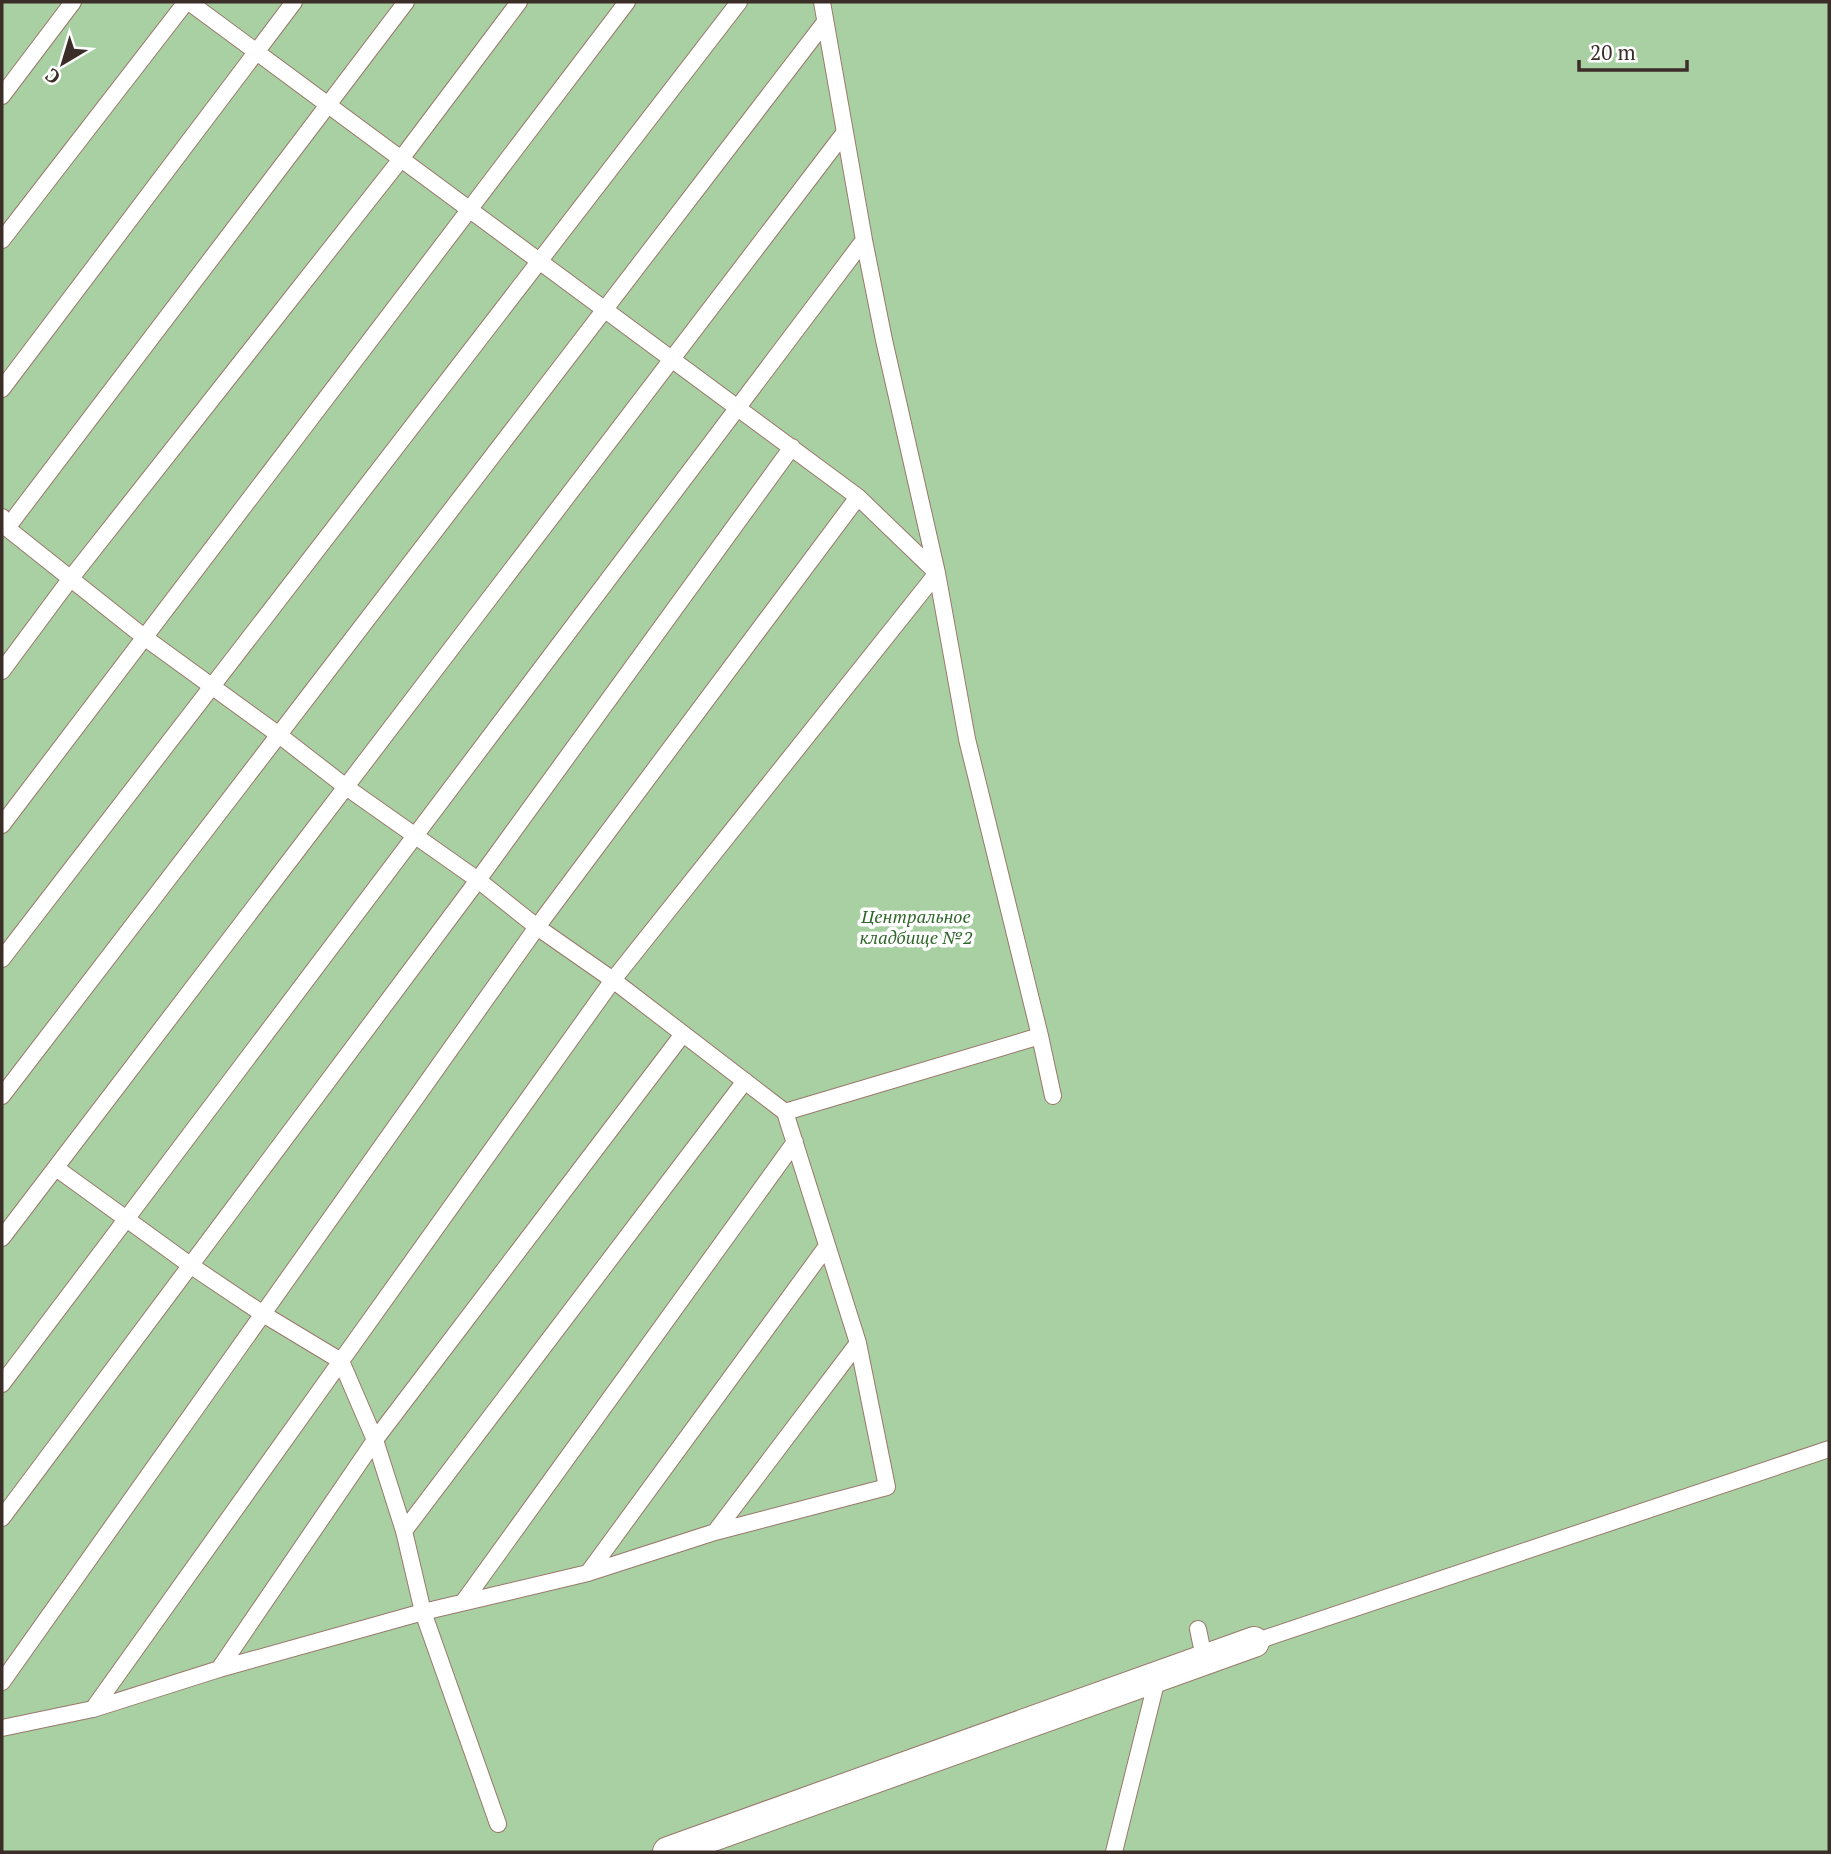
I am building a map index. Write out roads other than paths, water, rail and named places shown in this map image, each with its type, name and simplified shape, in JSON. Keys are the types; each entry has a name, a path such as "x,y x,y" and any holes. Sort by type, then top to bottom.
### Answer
{"street":[{"path":"668,1852 1254,1642"}],"lane":[{"path":"2,96 72,2"},
{"path":"2,240 188,2 858,496 937,573"},
{"path":"2,389 294,2"},
{"path":"2,1728 93,1709 219,1669 464,1601 587,1573 715,1532 887,1487 858,1343 785,1112 478,880 346,787 144,638 4,522 406,2"},
{"path":"2,671 71,578 401,159 519,2"},
{"path":"2,825 627,2"},
{"path":"2,959 738,2"},
{"path":"822,2 864,240 937,573 967,739 1053,1096"},
{"path":"2,1096 825,22"},
{"path":"2,1238 845,132"},
{"path":"2,1384 864,240"},
{"path":"2,1518 478,880 792,447"},
{"path":"2,1682 537,927 858,496"},
{"path":"93,1709 612,980 937,573"},
{"path":"219,1669 375,1440 683,1034"},
{"path":"785,1112 1040,1036"},
{"path":"404,1531 745,1081"},
{"path":"464,1601 795,1142"},
{"path":"55,1168 190,1265 263,1314 341,1361 375,1440 404,1531 423,1612 498,1824"},
{"path":"587,1573 827,1246"},
{"path":"715,1532 858,1343"},
{"path":"1254,1642 1829,1449"},
{"path":"1198,1629 1204,1658"},
{"path":"1114,1852 1158,1675"}],"park label":[{"name":"Центральное кладбище №2","path":"916,927"}]}
